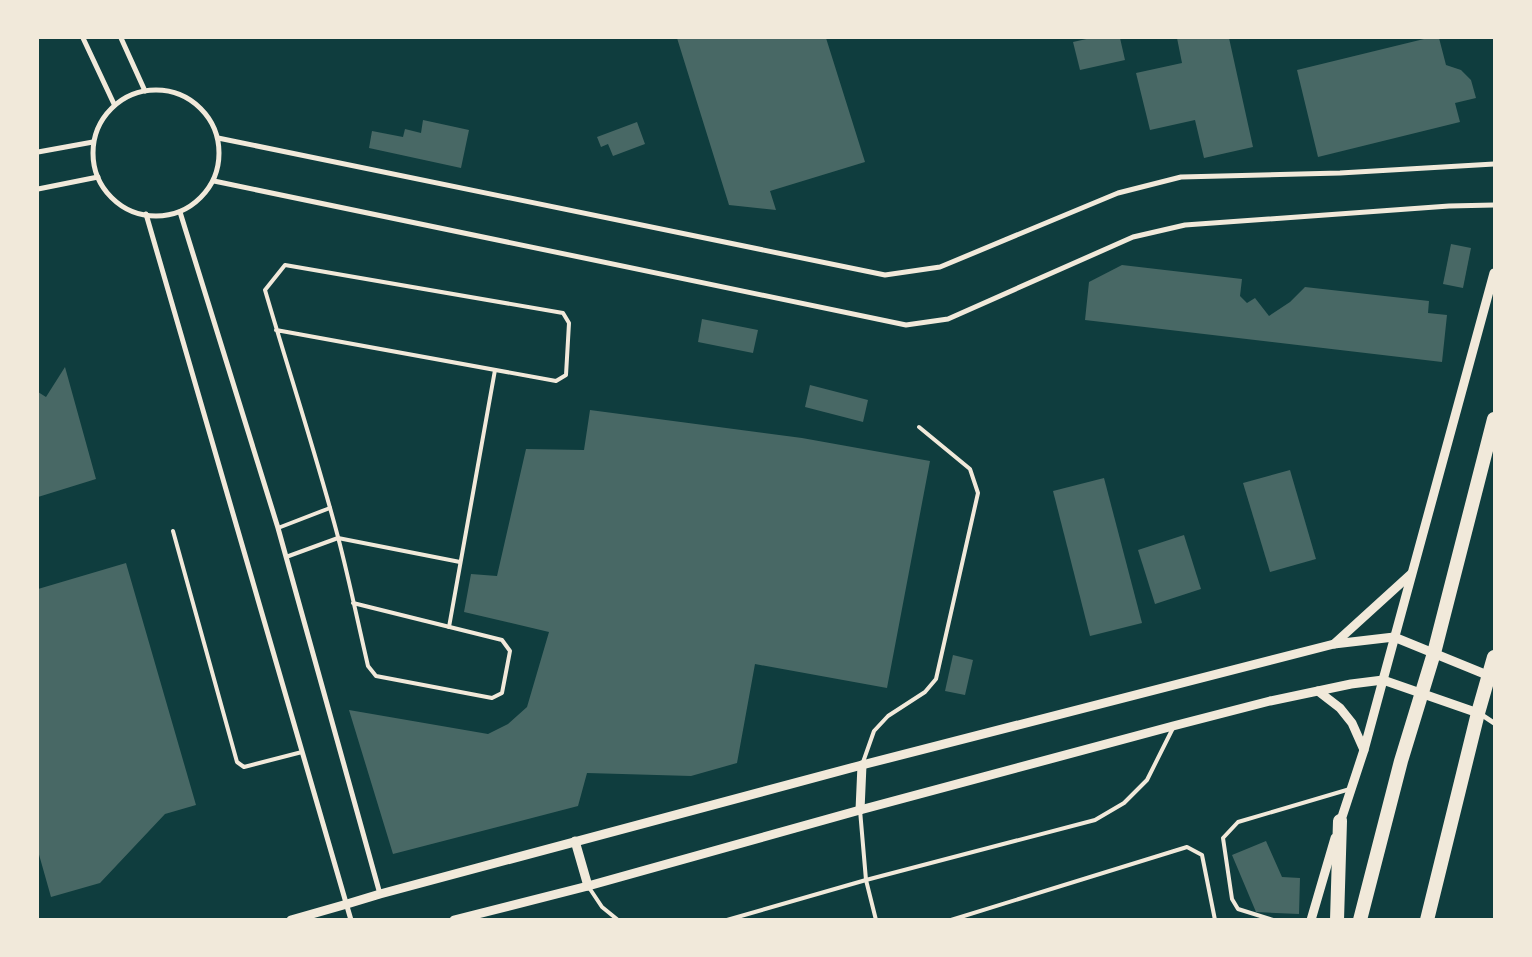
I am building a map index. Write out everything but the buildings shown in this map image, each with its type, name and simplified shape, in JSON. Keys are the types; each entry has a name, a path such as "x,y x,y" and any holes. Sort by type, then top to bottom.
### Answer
{"highway":[{"path":"1360,920 1401,761 1434,652 1494,420"},
{"path":"1427,920 1478,712 1492,677 1494,657"},
{"path":"1337,920 1340,821"}],"street":[{"path":"83,38 114,104"},
{"path":"121,38 145,90"},
{"path":"165,89 189,98 208,115 218,138 220,156 214,181 201,198 180,212 163,215 132,212 116,202 104,189 98,177 94,160 93,142 100,122 114,104 145,90 165,89"},
{"path":"218,138 885,275 940,267 1118,193 1181,178 1494,164"},
{"path":"38,152 93,142"},
{"path":"38,189 98,177"},
{"path":"214,181 906,325 948,319 1133,237 1185,225 1449,206 1494,205"},
{"path":"180,212 278,528 380,894"},
{"path":"146,214 351,920"},
{"path":"1311,920 1384,680 1411,574 1494,273"},
{"path":"1334,644 1411,574"},
{"path":"291,920 575,841 862,765 1334,644 1394,637 1492,677"},
{"path":"454,920 588,886 860,810 1173,726 1351,684 1384,680 1478,712 1494,723"},
{"path":"1318,691 1340,708 1352,723 1364,750"},
{"path":"860,810 862,765"},
{"path":"575,841 588,886"}],"lane":[{"path":"276,330 556,381 566,375 569,323 562,313 285,265 265,290 276,330 330,508 368,666 376,676 492,698 502,693 510,651 502,640 353,602"},
{"path":"449,627 495,370"},
{"path":"862,765 874,731 888,716 925,692 936,679 978,493 970,469 919,426"},
{"path":"278,528 330,508"},
{"path":"173,531 237,762 244,767 302,752"},
{"path":"286,557 338,538 460,562"},
{"path":"727,920 866,880 1095,820 1124,803 1146,780 1173,726"},
{"path":"1273,920 1238,909 1232,899 1223,838 1238,822 1350,789"},
{"path":"860,810 866,880 876,920"},
{"path":"951,920 1187,847 1202,855 1215,920"},
{"path":"588,886 602,907 618,920"}]}
